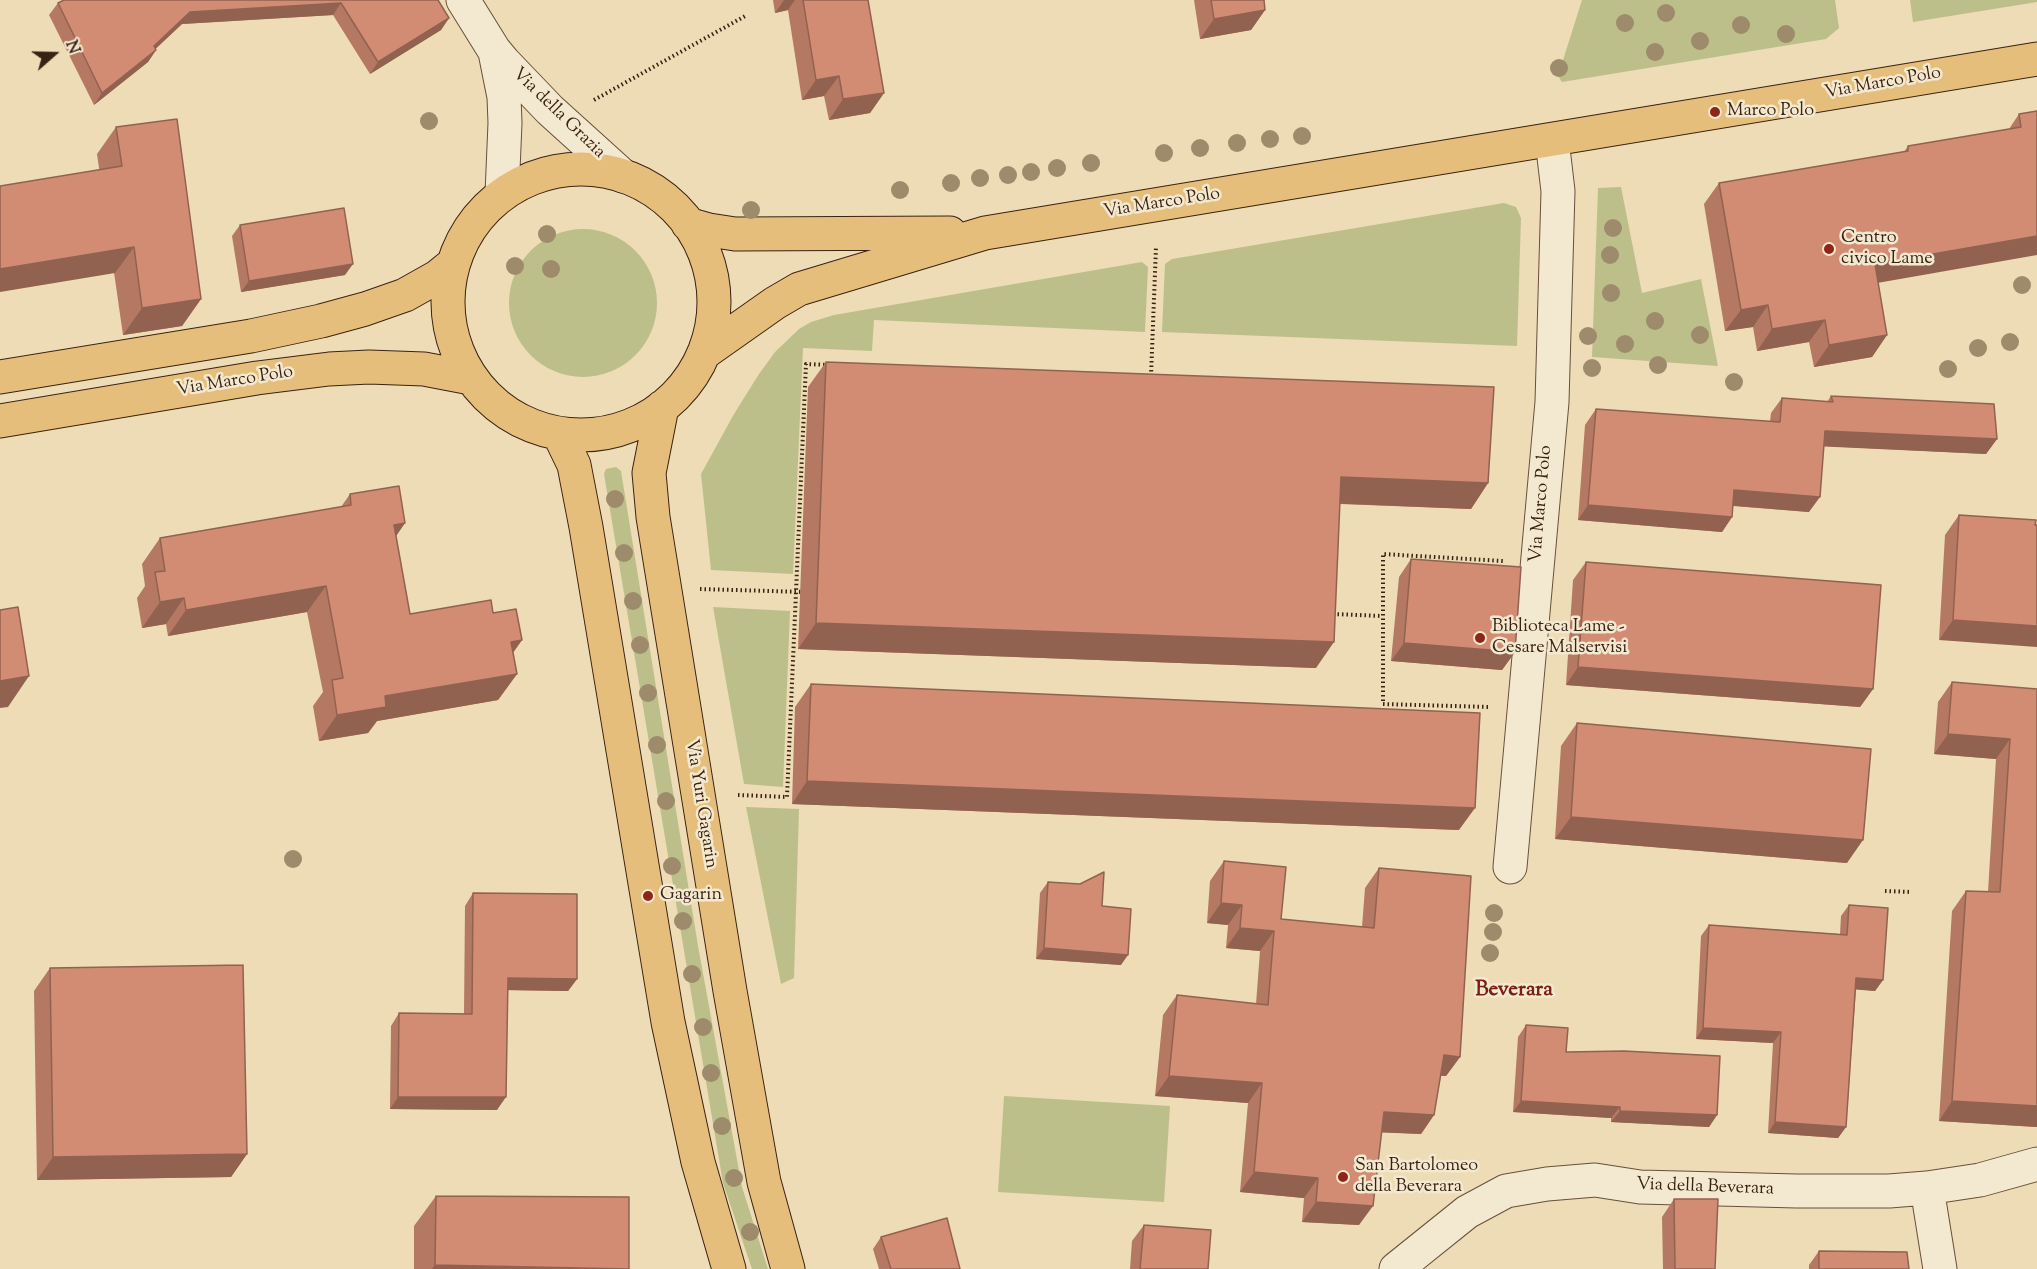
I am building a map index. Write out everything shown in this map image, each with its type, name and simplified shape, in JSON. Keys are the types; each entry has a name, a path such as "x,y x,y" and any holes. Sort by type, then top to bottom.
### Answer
{"main road":[{"name":"Via Marco Polo","path":"704,353 799,289 985,233 2037,59"},
{"path":"590,169 623,176 638,182 664,198 688,224 706,259 713,285 712,322 704,353 690,379 662,407 636,423 615,431 588,435 559,434 523,422 506,412 489,398 471,378 462,361 451,328 448,304 453,264 467,232 488,206 502,194 528,180 555,171 590,169"},
{"name":"Via Marco Polo","path":"688,224 735,234 985,233"},
{"path":"0,377 251,336 321,321 405,295 437,277 453,264"},
{"name":"Via Marco Polo","path":"0,421 257,378 329,369 369,366 424,369 471,378"},
{"name":"Via Yuri Gagarin","path":"662,407 649,473 653,517 728,980 764,1182 788,1269"},
{"path":"559,434 574,465 586,527 668,1022 698,1162 729,1269"}],"street":[{"name":"Via della Grazia","path":"463,0 494,50 550,110 623,176"},
{"name":"Via della Grazia","path":"494,50 504,97 506,123 502,194"},
{"name":"Via Marco Polo","path":"1510,867 1552,402 1558,191 1552,140"},
{"name":"Via della Beverara","path":"1396,1269 1467,1212 1506,1191 1547,1184 1595,1180 1640,1187 1889,1191 1980,1180 2037,1164"},
{"path":"1927,1188 1940,1269"}],"path":[{"path":"590,102 747,15"},
{"path":"1151,376 1156,248"},
{"path":"738,795 787,797 806,364 839,365"},
{"path":"1524,708 1383,704 1383,554 1537,563"},
{"path":"699,589 808,592"},
{"path":"1322,614 1382,616"},
{"path":"1885,891 1912,892"}],"green space":[{"path":"1582,0 1835,0 1839,28 1826,39 1562,82 1558,76"},
{"path":"1910,0 2037,0 2037,2 1913,22"},
{"path":"1621,187 1642,293 1701,279 1718,366 1592,357 1598,188"},
{"path":"1504,203 1516,207 1521,218 1517,346 1162,332 1165,264 1172,259"},
{"path":"583,229 611,235 635,251 651,275 657,303 651,331 635,355 611,371 583,377 555,371 531,355 515,331 509,303 515,275 531,251 555,235"},
{"path":"1142,262 1148,267 1145,332 874,320 872,351 803,348 793,574 711,570 701,474 759,374 775,352 799,329 811,322 834,315"},
{"path":"616,467 621,471 698,946 742,1187 768,1269 752,1269 723,1183 604,474 606,469"},
{"path":"713,607 790,611 783,787 744,784"},
{"path":"746,807 799,809 794,978 781,984"},
{"path":"1004,1096 1170,1106 1164,1202 998,1192"}],"building":[{"path":"64,0 438,0 449,18 378,62 341,3 190,12 154,46 156,50 102,93 58,3"},
{"path":"803,0 868,0 884,93 843,99 839,76 816,80"},
{"path":"1211,0 1264,0 1265,10 1214,19"},
{"name":"Centro civico Lame","path":"2037,111 2037,236 1875,264 1887,335 1829,345 1825,320 1772,329 1768,305 1741,310 1719,183 1908,151 1908,146 2021,127 2019,114"},
{"path":"177,119 201,299 142,308 134,247 0,269 0,186 122,166 116,127"},
{"path":"344,208 353,264 249,281 240,225"},
{"path":"826,362 1494,387 1488,483 1341,477 1334,642 816,623"},
{"path":"1831,396 1994,404 1997,439 1825,431 1820,497 1734,490 1732,517 1588,505 1596,409 1780,422 1782,398 1833,402"},
{"path":"399,486 405,523 394,525 410,614 491,600 493,613 516,609 522,640 511,642 517,674 385,696 386,707 337,715 332,680 343,678 326,586 186,610 184,598 160,602 155,572 165,571 160,538 351,505 350,494"},
{"path":"1959,515 2036,520 2037,626 1953,620"},
{"path":"1411,559 1521,567 1515,652 1404,643"},
{"path":"1586,562 1881,585 1873,689 1578,667"},
{"path":"18,607 29,676 0,681 0,610"},
{"path":"1952,682 2037,689 2037,1106 1952,1101 1966,891 2000,892 2010,739 1948,734"},
{"path":"811,684 1480,713 1475,808 807,781"},
{"path":"1577,723 1871,749 1863,840 1571,817"},
{"path":"1224,861 1286,867 1281,919 1374,928 1379,868 1471,876 1460,1057 1444,1055 1434,1115 1384,1112 1373,1206 1316,1202 1318,1178 1254,1172 1262,1083 1169,1076 1177,995 1268,1005 1274,931 1240,928 1242,905 1221,903"},
{"path":"1104,872 1102,906 1131,909 1128,955 1044,948 1048,882 1080,884"},
{"path":"473,893 577,894 577,979 508,978 506,1097 398,1097 399,1013 472,1014"},
{"path":"1849,905 1888,908 1883,980 1856,978 1846,1127 1775,1122 1781,1032 1703,1028 1709,925 1847,935"},
{"path":"243,965 247,1154 53,1157 50,968"},
{"path":"1526,1025 1568,1028 1566,1052 1624,1051 1720,1056 1717,1115 1620,1111 1620,1107 1521,1101"},
{"path":"436,1196 629,1197 629,1269 435,1265"},
{"path":"1674,1199 1718,1199 1715,1269 1675,1269"},
{"path":"947,1218 960,1269 891,1269 881,1237"},
{"path":"1144,1225 1211,1230 1208,1269 1140,1269"},
{"path":"1819,1251 1907,1252 1909,1269 1819,1269"}],"place":[{"name":"Marco Polo","path":"1715,112"},
{"name":"Centro civico Lame","path":"1829,249"},
{"name":"Biblioteca Lame - Cesare Malservisi","path":"1480,638"},
{"name":"Gagarin","path":"648,896"},
{"name":"San Bartolomeo della Beverara","path":"1343,1177"}],"district":[{"name":"Beverara","path":"1514,991"}]}
